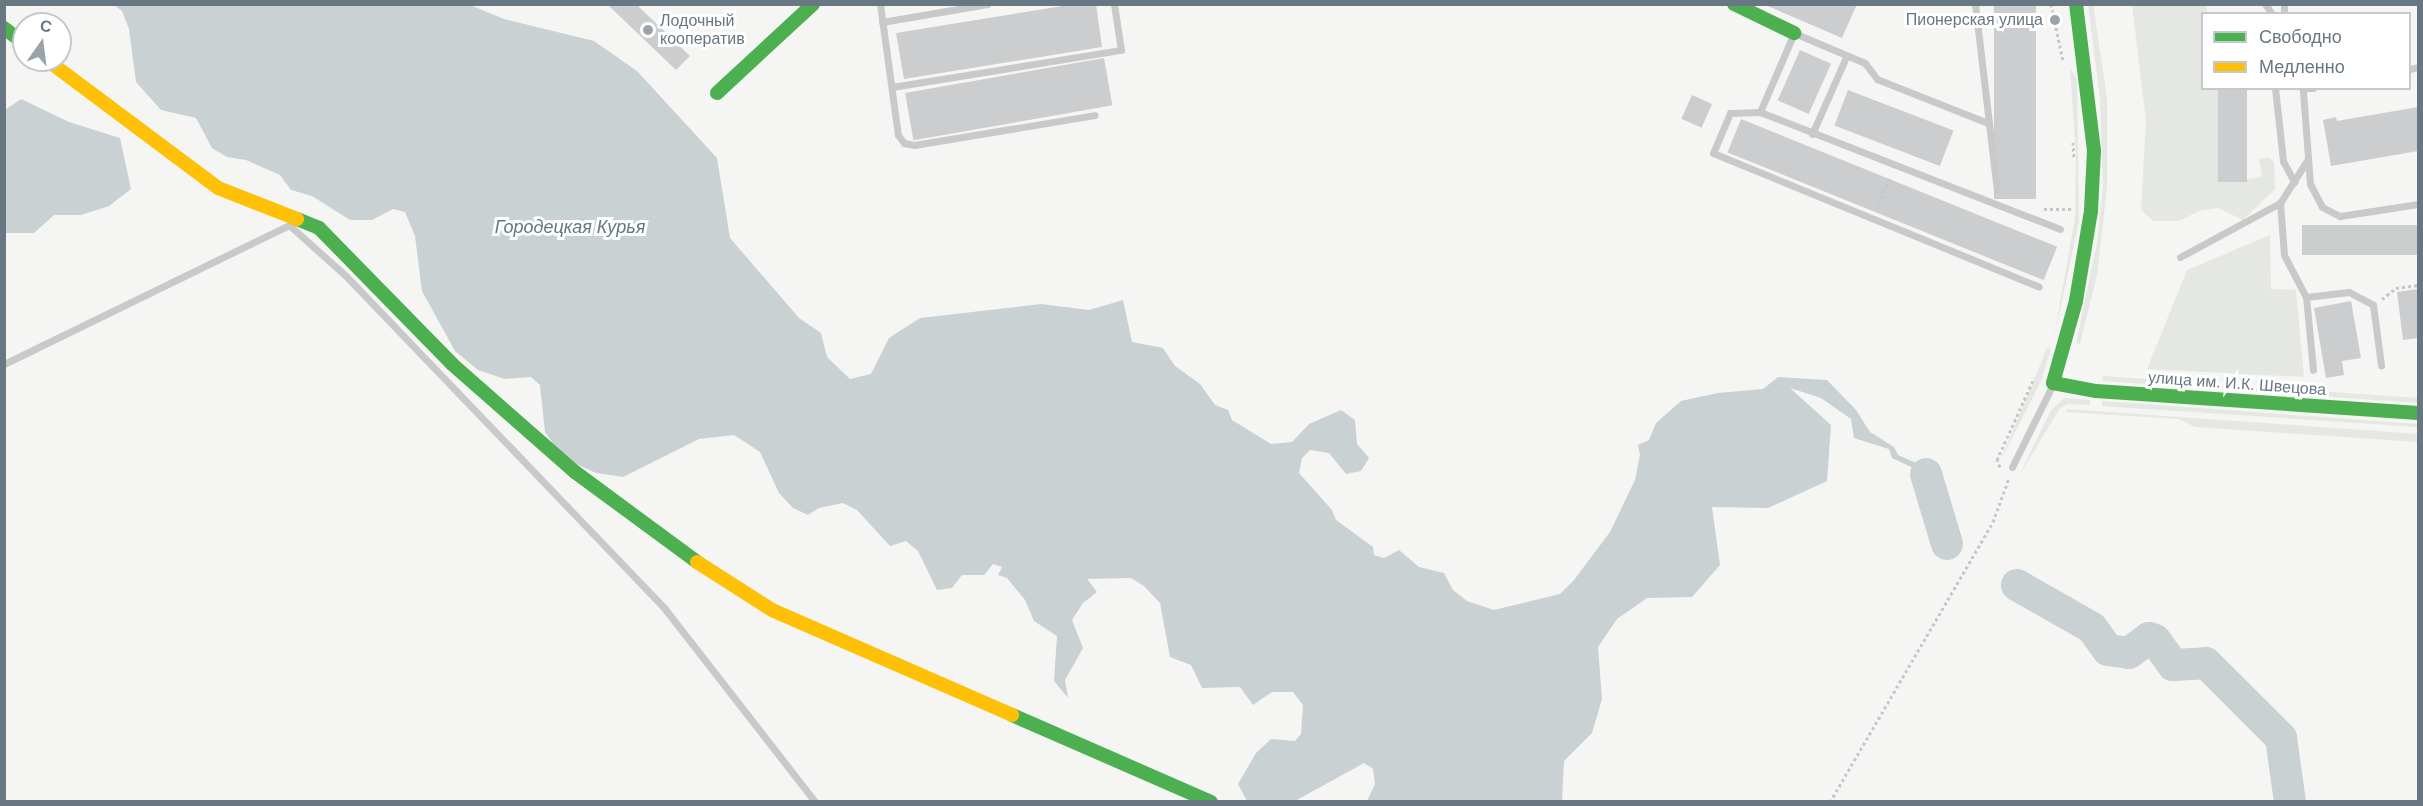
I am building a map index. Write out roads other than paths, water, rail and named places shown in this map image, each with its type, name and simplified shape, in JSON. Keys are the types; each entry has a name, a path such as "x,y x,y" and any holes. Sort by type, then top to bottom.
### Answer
{"main road":[{"path":"717,93 799,13 813,4"},
{"path":"1734,4 1794,33"},
{"path":"2053,383 2076,301 2091,211 2094,151 2076,4"},
{"path":"63,72 218,188 319,228 452,364 575,472 728,584 772,610 1211,801"},
{"name":"улица им. И.К. Швецова","path":"2053,383 2097,391 2418,412"}],"lane":[{"path":"880,4 898,135 904,143 914,146 1095,115"},
{"path":"882,22 987,4"},
{"path":"892,87 1121,50 1114,4"},
{"path":"1975,4 1997,190"},
{"path":"1760,112 1794,33 1865,63 1877,79 1988,123"},
{"path":"1812,134 1846,55"},
{"path":"2275,90 2283,161 2294,182"},
{"path":"2302,90 2310,184 2322,207 2340,216 2418,204"},
{"path":"2039,287 1713,153 1730,113 1760,112 2060,229"},
{"path":"2180,257 2280,203 2308,159"},
{"path":"2280,203 2284,255 2306,297 2313,370"},
{"path":"4,364 289,225 346,276 567,511 666,609 815,801"},
{"path":"2306,297 2349,292 2373,305 2381,365"},
{"path":"2012,467 2053,383"}],"water":[{"name":"Городецкая Курья","path":"114,5 470,5 504,19 594,41 637,71 717,158 730,238 799,318 821,333 827,357 850,379 871,374 889,338 920,318 1041,304 1089,310 1123,300 1132,342 1163,348 1175,366 1200,384 1215,405 1228,410 1232,420 1271,444 1292,442 1309,424 1341,410 1355,420 1357,444 1369,458 1361,471 1346,474 1329,453 1310,450 1302,458 1299,473 1332,510 1336,520 1373,547 1374,555 1384,558 1399,550 1419,567 1444,573 1453,590 1467,601 1494,610 1560,594 1574,580 1610,532 1635,480 1640,455 1638,445 1649,440 1656,423 1681,401 1718,393 1763,389 1778,377 1827,380 1856,410 1870,432 1894,447 1898,455 1921,465 1926,474 1892,458 1889,449 1854,438 1851,419 1821,398 1790,388 1831,425 1827,481 1768,508 1712,507 1720,565 1692,597 1647,598 1617,619 1598,647 1602,699 1592,733 1564,761 1562,801 1367,801 1375,784 1373,769 1364,763 1295,801 1247,801 1238,784 1256,753 1271,739 1295,741 1301,734 1303,705 1293,692 1272,692 1253,705 1240,687 1202,688 1191,665 1170,657 1160,603 1144,586 1131,578 1087,579 1097,592 1083,603 1072,620 1083,648 1065,680 1068,698 1054,681 1057,636 1034,621 1025,600 1007,578 998,575 1002,567 993,564 984,575 962,575 952,588 937,590 918,551 906,541 890,546 857,510 843,503 819,508 808,515 793,508 779,493 760,452 734,435 699,439 623,477 596,473 563,458 545,432 540,385 531,377 505,379 478,370 455,351 422,291 415,236 405,212 393,209 372,220 350,220 312,196 291,190 280,175 246,160 227,157 212,148 196,118 161,110 136,82 129,29 122,11"},
{"path":"21,99 69,122 120,138 131,189 109,206 81,215 54,215 34,233 5,233 5,110"}],"waterway":[{"path":"1926,474 1947,544"},
{"path":"2017,585 2092,628 2108,650 2129,653 2149,638 2155,640 2173,665 2206,663 2281,738 2290,802"}],"place":[{"name":"Пионерская улица","path":"2055,20"},
{"name":"Лодочный кооператив","path":"648,30"}]}
